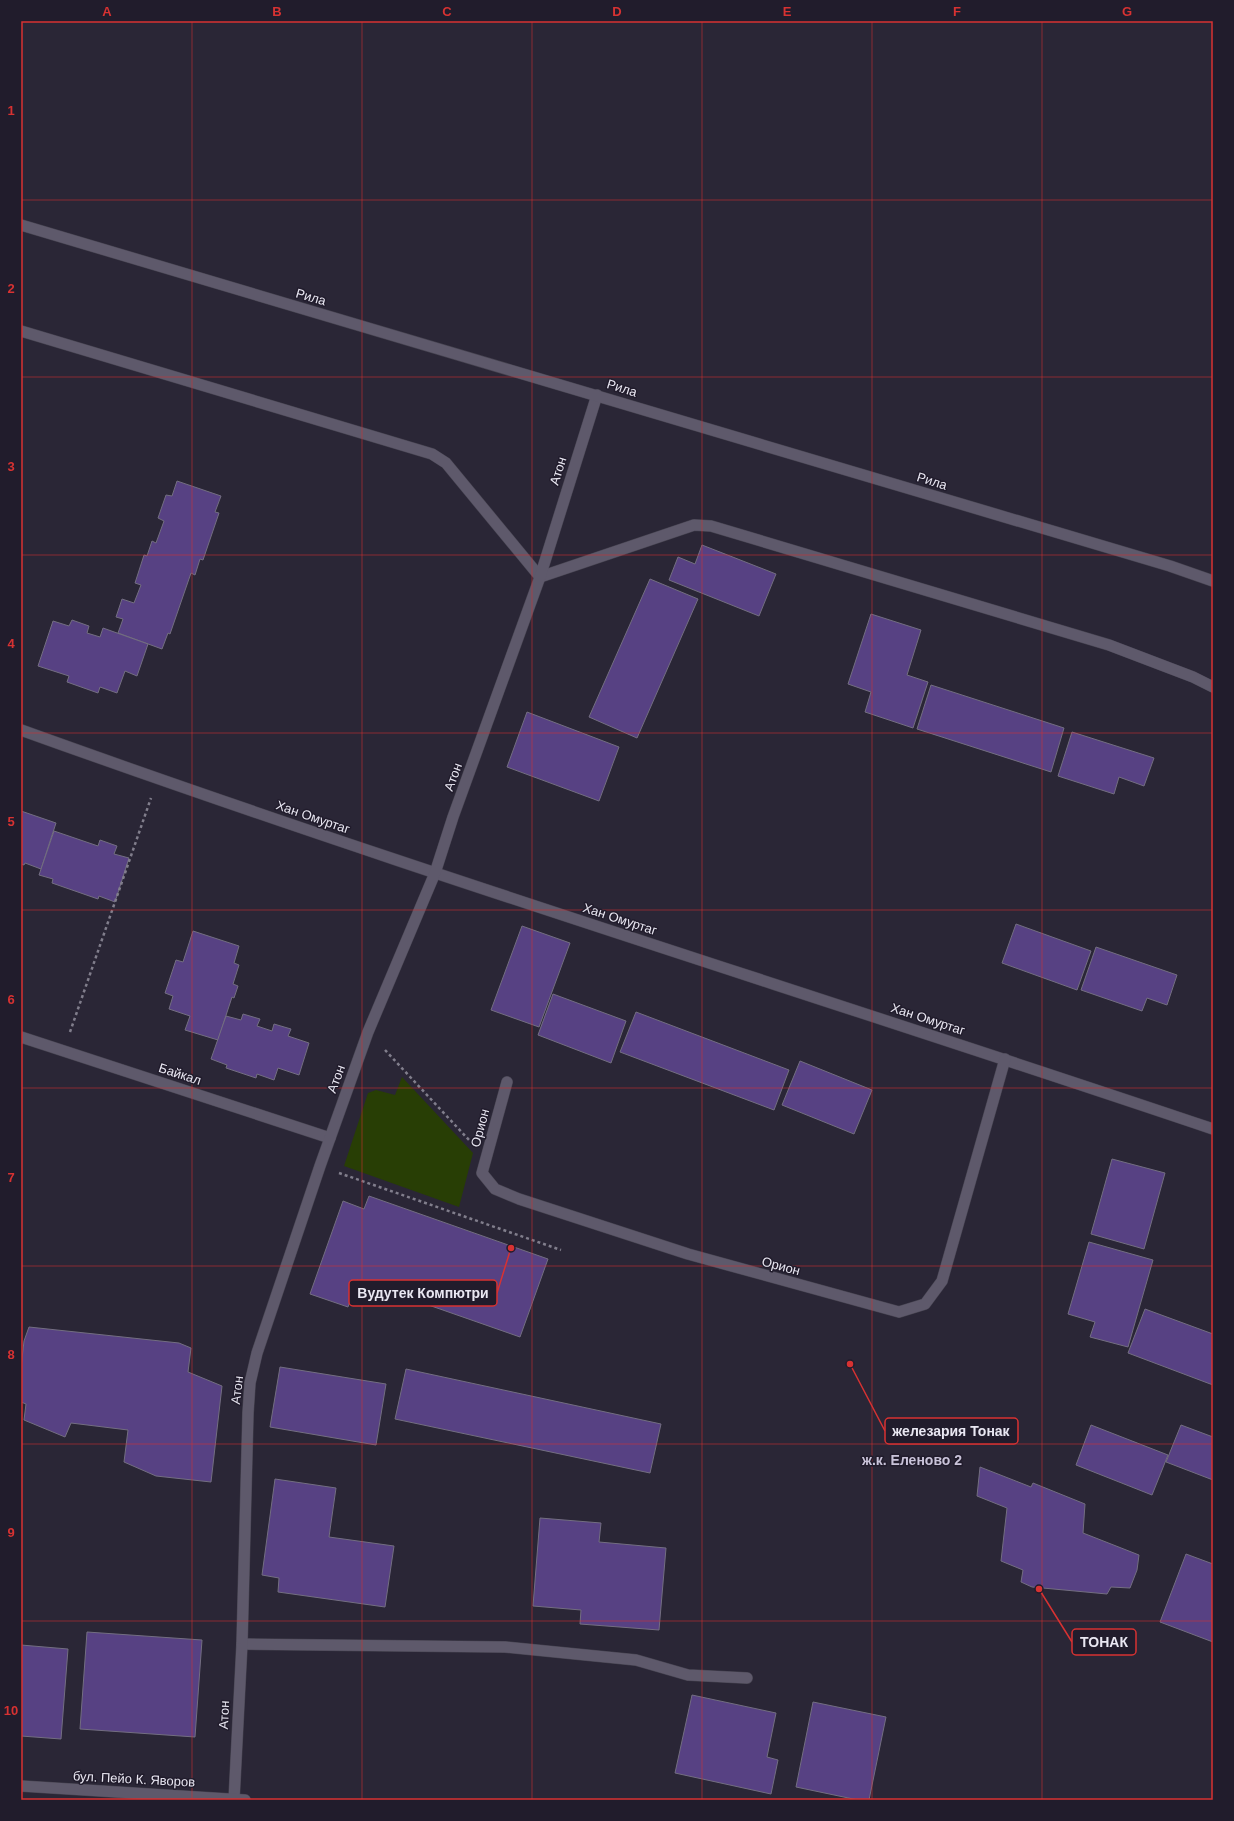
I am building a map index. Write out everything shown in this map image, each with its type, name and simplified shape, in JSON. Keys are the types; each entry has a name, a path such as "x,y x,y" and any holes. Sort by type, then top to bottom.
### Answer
{"street":[{"name":"Рила","path":"21,225 1170,566 1213,581"},
{"path":"21,332 432,454 446,463 540,577 694,524 711,526 1108,645 1193,677 1213,687"},
{"name":"Атон","path":"238,1800 248,1413 250,1383 257,1353 320,1166 368,1032 435,873 453,817 540,577 597,395"},
{"name":"Хан Омуртаг","path":"21,730 158,779 435,873 1005,1059 1213,1129"},
{"name":"Байкал","path":"21,1037 330,1138"},
{"name":"Орион","path":"507,1082 482,1173 495,1189 519,1199 688,1254 899,1312 925,1304 942,1281 1005,1059"},
{"path":"242,1644 505,1647 636,1660 688,1675 747,1678"},
{"name":"бул. Пейо К. Яворов","path":"21,1786 238,1800"}],"path":[{"path":"64,1051 158,779"},
{"path":"368,1032 486,1158"},
{"path":"320,1166 561,1250"}],"green space":[{"path":"402,1077 473,1153 459,1207 344,1166 368,1093 376,1090 395,1095"}],"building":[{"path":"177,481 221,496 215,512 219,513 203,560 200,559 195,575 191,573 170,634 168,633 162,649 118,633 123,619 116,617 122,599 134,603 141,585 135,583 144,555 147,556 152,541 156,543 164,521 158,518 166,495 172,496"},
{"path":"702,545 776,574 759,616 669,580 678,557 695,564"},
{"path":"650,579 698,599 637,738 589,717"},
{"path":"871,614 921,630 907,675 928,682 913,728 865,712 871,692 848,684"},
{"path":"72,620 89,626 87,633 100,637 103,628 148,644 137,676 125,671 117,693 100,687 98,693 67,682 69,676 38,666 53,621 69,626"},
{"path":"931,685 1064,728 1051,772 917,729"},
{"path":"527,712 619,747 599,801 507,767"},
{"path":"1072,732 1154,758 1144,786 1119,777 1114,794 1058,776"},
{"path":"21,811 56,823 41,869 25,863 24,865 21,864"},
{"path":"54,831 98,846 100,840 117,846 114,854 129,858 115,902 99,896 98,899 52,883 53,879 39,875"},
{"path":"1016,924 1091,951 1077,990 1002,963"},
{"path":"522,926 570,943 539,1027 491,1010"},
{"path":"193,931 239,946 234,963 239,965 233,984 238,986 234,998 232,997 218,1040 185,1030 190,1016 169,1009 173,996 165,993 176,960 183,962"},
{"path":"1096,947 1177,975 1167,1005 1147,998 1142,1011 1081,990"},
{"path":"553,994 626,1021 611,1063 538,1035"},
{"path":"636,1012 789,1070 774,1110 620,1052"},
{"path":"243,1014 260,1019 257,1026 272,1031 274,1024 291,1029 288,1036 309,1043 299,1075 278,1068 274,1080 257,1074 256,1078 226,1068 227,1065 211,1059 226,1016 241,1020"},
{"path":"800,1061 872,1090 854,1134 782,1105"},
{"path":"1112,1159 1165,1173 1144,1249 1091,1234"},
{"path":"369,1196 548,1259 520,1337 357,1280 348,1307 310,1294 343,1201 364,1209"},
{"path":"1089,1242 1153,1260 1128,1347 1090,1337 1095,1322 1068,1314"},
{"path":"1145,1309 1213,1334 1213,1385 1128,1353"},
{"path":"29,1327 179,1343 191,1348 188,1372 222,1386 211,1482 156,1476 124,1462 128,1430 71,1423 65,1437 24,1420 26,1404 21,1402 21,1368 24,1341"},
{"path":"280,1367 386,1384 376,1445 270,1427"},
{"path":"406,1369 661,1424 650,1473 395,1419"},
{"path":"1091,1425 1168,1455 1152,1495 1076,1465"},
{"path":"1181,1425 1213,1437 1213,1480 1166,1462"},
{"path":"980,1467 1031,1487 1033,1483 1085,1504 1083,1533 1139,1555 1137,1570 1130,1588 1111,1587 1107,1594 1032,1587 1021,1582 1023,1570 1001,1561 1007,1508 977,1496"},
{"path":"275,1479 336,1488 329,1537 394,1546 385,1607 278,1592 279,1578 262,1575"},
{"path":"540,1518 601,1523 599,1542 666,1548 659,1630 580,1624 581,1610 533,1606"},
{"path":"1186,1554 1213,1564 1213,1642 1160,1622"},
{"path":"87,1632 202,1640 195,1737 80,1729"},
{"path":"21,1645 68,1649 61,1739 21,1736"},
{"path":"692,1695 776,1713 767,1757 778,1760 771,1794 675,1773"},
{"path":"813,1702 886,1717 869,1800 858,1800 796,1787"}],"place":[{"name":"Вудутек Компютри","path":"511,1248"},
{"name":"железария Тонак","path":"850,1364"},
{"name":"ТОНАК","path":"1039,1589"}],"district":[{"name":"ж.к. Еленово 2","path":"912,1460"}]}
